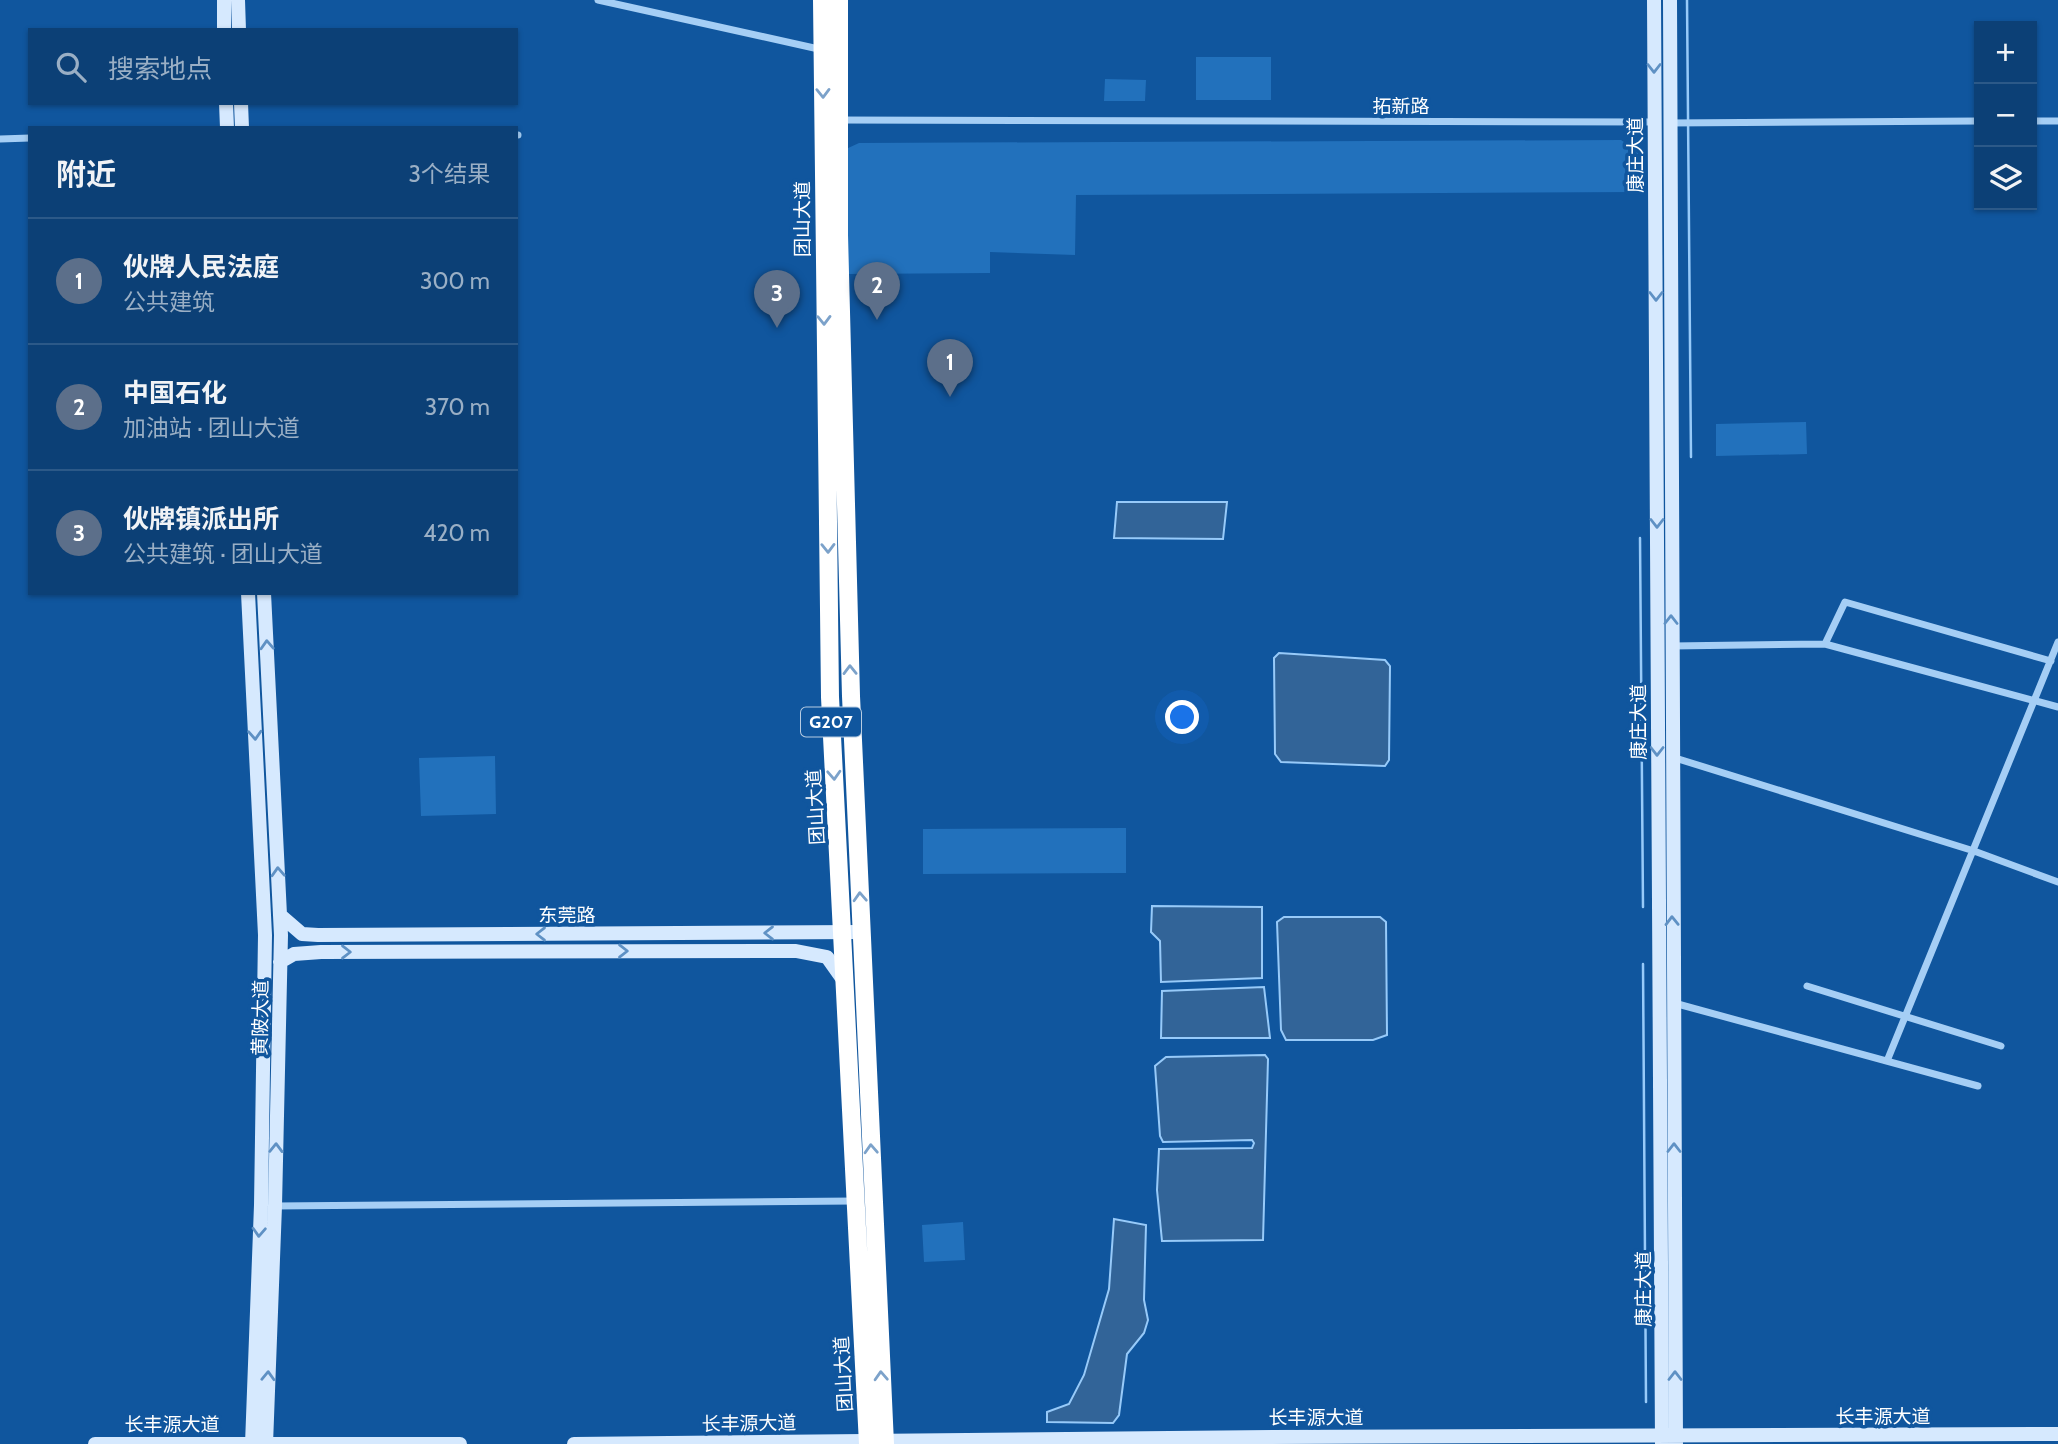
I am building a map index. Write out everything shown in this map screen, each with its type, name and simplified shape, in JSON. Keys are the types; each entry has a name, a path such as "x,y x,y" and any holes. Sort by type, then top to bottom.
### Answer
{"highway":[{"name":"团山大道","path":"822,0 823,50 832,120 839,246 851,696 862,932 864,1200"},
{"name":"团山大道","path":"839,0 832,120 830,697 844,981 864,1200 876,1442"}],"main road":[{"path":"224,0 224,28"},
{"path":"238,0 239,28"},
{"name":"康庄大道","path":"1654,0 1664,646 1669,1439"},
{"name":"康庄大道","path":"1669,1439 1673,1003 1671,756 1664,646 1671,123 1670,0"},
{"path":"226,105 227,126"},
{"path":"241,105 242,126"},
{"name":"黄陂大道","path":"248,595 265,935 268,1206 265,1444"},
{"name":"黄陂大道","path":"252,1444 268,1206 280,962 264,595"},
{"name":"东莞路","path":"280,915 302,934 318,935 862,932"},
{"name":"东莞路","path":"280,962 294,954 321,953 796,951 827,957 844,981"},
{"name":"长丰源大道","path":"574,1444 1922,1440 2058,1434"},
{"name":"长丰源大道","path":"95,1444 460,1444"}],"street":[{"path":"598,0 823,50"},
{"name":"拓新路","path":"832,120 1671,123 1974,121"},
{"path":"2037,121 2058,121"},
{"path":"0,139 28,138"},
{"path":"1825,644 1845,602 2051,662"},
{"path":"1887,1061 2058,642"},
{"path":"1664,646 1825,644 2058,707"},
{"path":"1671,756 1974,851 2058,882"},
{"path":"1807,986 2001,1046"},
{"path":"1673,1003 1978,1086"},
{"path":"268,1206 864,1200"}],"shaded area":[{"path":"1196,57 1271,57 1271,100 1196,100"},
{"path":"1105,79 1146,80 1145,101 1104,101"},
{"path":"1621,140 1639,152 1639,192 1076,195 1075,255 990,252 990,273 847,274 846,149 859,143"},
{"path":"1806,422 1807,454 1716,456 1716,424"},
{"path":"1117,502 1227,502 1223,539 1114,538"},
{"path":"1279,653 1385,660 1390,666 1389,760 1385,766 1281,762 1275,754 1274,658"},
{"path":"495,756 496,814 421,816 419,758"},
{"path":"1126,828 1126,873 923,874 923,829"},
{"path":"1152,906 1262,907 1262,978 1161,982 1160,941 1151,932"},
{"path":"1284,917 1380,917 1386,922 1387,1035 1373,1040 1286,1040 1281,1030 1277,922"},
{"path":"1264,987 1270,1038 1161,1038 1162,991"},
{"path":"1265,1055 1268,1059 1263,1240 1162,1241 1157,1190 1159,1149 1252,1148 1254,1143 1252,1140 1163,1142 1160,1136 1155,1066 1166,1057"},
{"path":"1114,1219 1146,1225 1144,1300 1148,1320 1144,1333 1127,1354 1119,1415 1113,1423 1047,1422 1047,1412 1069,1404 1084,1375 1109,1289"},
{"path":"963,1222 965,1260 924,1262 922,1225"}],"waterway":[{"path":"1687,0 1691,457"},
{"path":"1640,538 1643,907"},
{"path":"1643,964 1646,1402"}],"place":[{"name":"中国石化","path":"877,320"},
{"name":"伙牌镇派出所","path":"777,328"},
{"name":"伙牌人民法庭","path":"950,397"}]}
